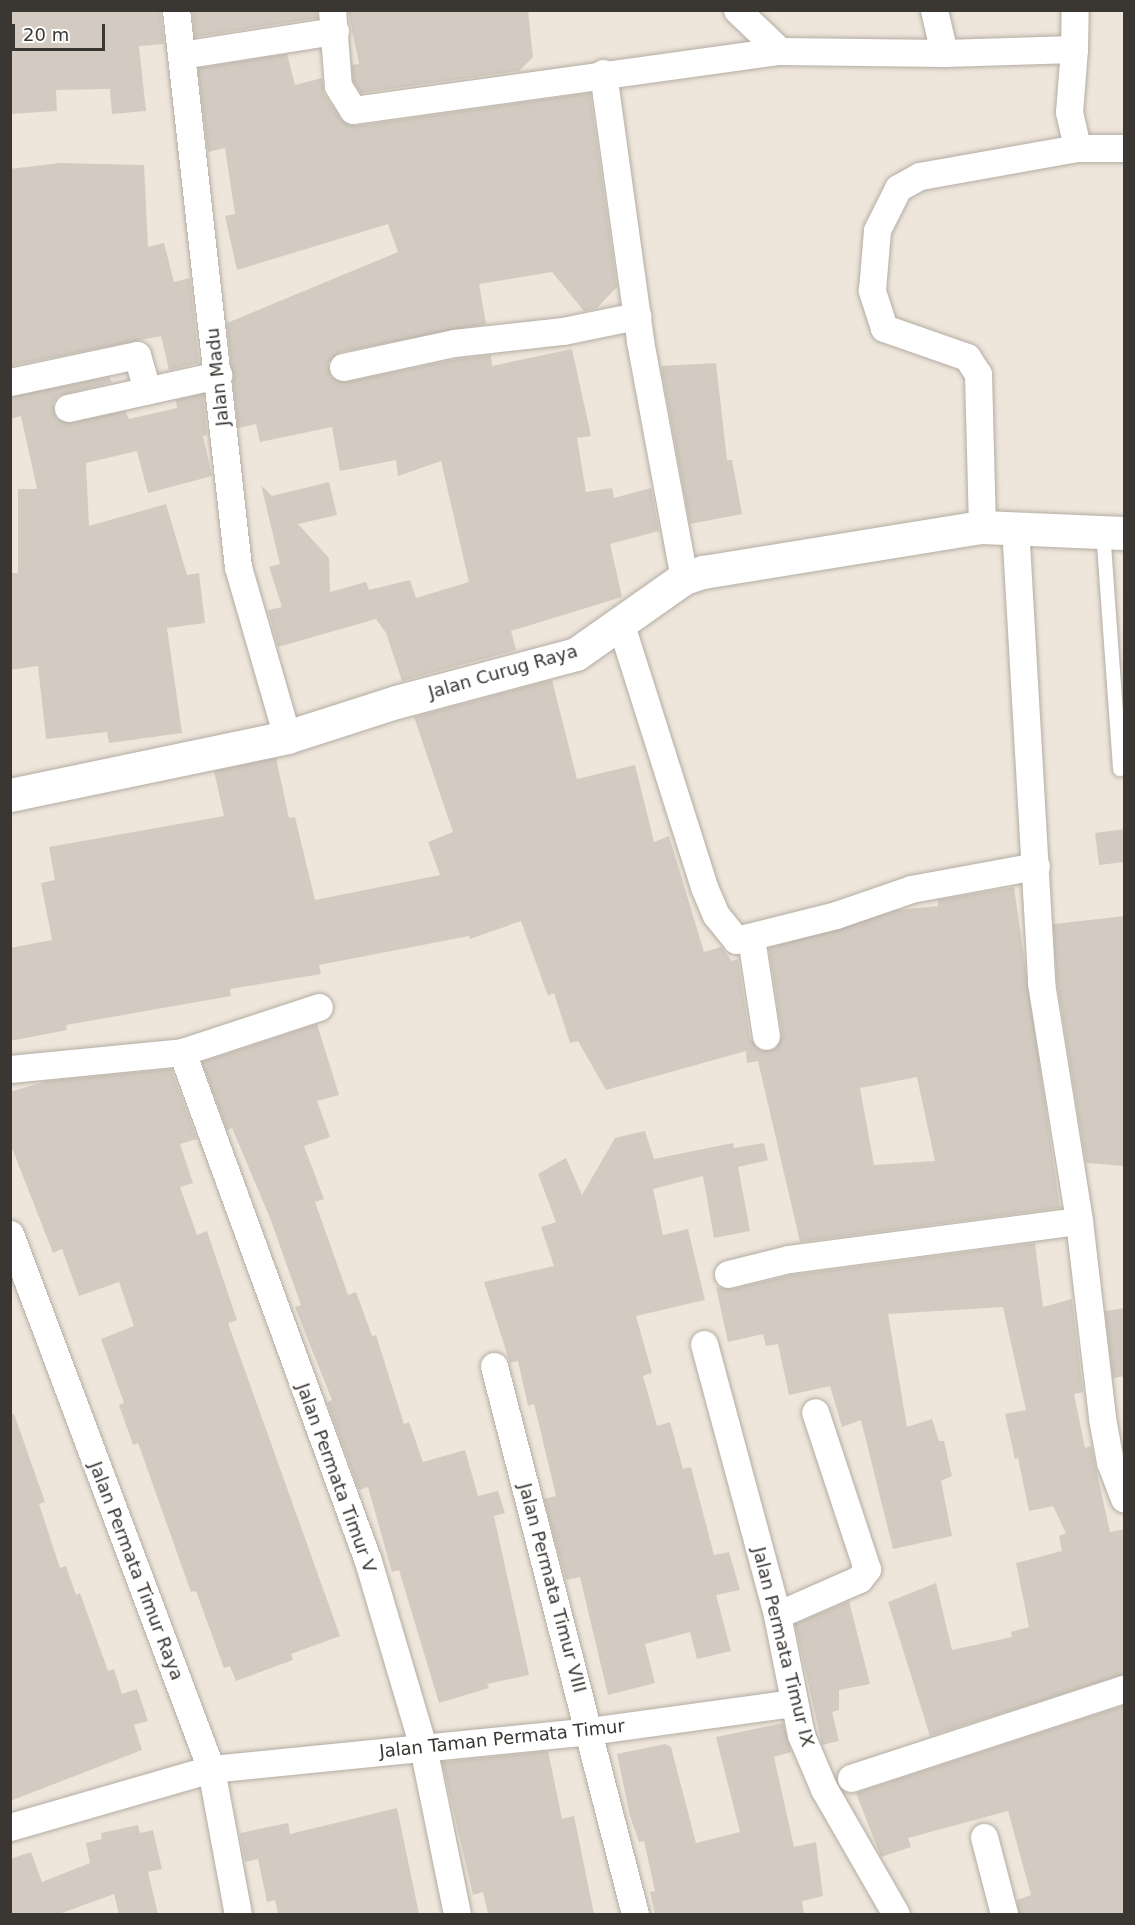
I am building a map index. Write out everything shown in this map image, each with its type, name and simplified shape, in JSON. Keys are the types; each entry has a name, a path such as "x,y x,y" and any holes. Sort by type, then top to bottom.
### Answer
{"street":[{"name":"Jalan Madu","path":"176,10 238,567 288,737"},
{"path":"737,10 780,51"},
{"path":"934,10 944,54"},
{"path":"1075,10 1069,111 1077,148"},
{"path":"181,55 334,21 338,86 353,110 603,73 780,51 944,54 1074,49"},
{"path":"603,73 637,316 684,578"},
{"path":"982,527 978,374 967,357 884,328 872,290 877,230 898,188 920,176 1077,148 1124,149"},
{"path":"343,367 454,343 563,331 637,316"},
{"path":"10,382 137,355 147,391"},
{"path":"68,408 218,375"},
{"path":"1015,526 1041,983 1079,1221 1102,1418 1110,1462 1125,1498"},
{"name":"Jalan Curug Raya","path":"10,795 288,737 396,702 576,654 621,625 684,578 982,527 1015,526 1114,532"},
{"path":"621,625 704,887 716,915 736,940 751,938 911,889 1036,866"},
{"path":"751,938 766,1036"},
{"path":"10,1069 182,1052 319,1008"},
{"name":"Jalan Permata Timur V","path":"182,1052 368,1561 423,1747 457,1914"},
{"path":"728,1274 789,1259 1079,1221"},
{"name":"Jalan Permata Timur Raya","path":"10,1234 211,1769 238,1914"},
{"name":"Jalan Permata Timur IX","path":"707,1354 777,1615 793,1704 824,1789 896,1914"},
{"name":"Jalan Permata Timur VIII","path":"494,1366 635,1914"},
{"path":"777,1615 859,1579 867,1569 814,1412"},
{"path":"851,1778 1125,1689"},
{"name":"Jalan Taman Permata Timur","path":"10,1827 211,1769 589,1731 793,1704"},
{"path":"984,1837 1004,1914"}],"lane":[{"path":"1114,532 1120,769"}],"building":[{"path":"10,10 160,10 164,44 139,46 146,111 112,114 110,89 56,90 57,111 10,114"},
{"path":"192,10 316,10 317,18 195,37"},
{"path":"348,10 528,10 533,57 519,71 361,93 353,81 352,65 359,64"},
{"path":"287,54 295,85 322,78 324,94 340,118 355,126 590,93 617,287 597,308 584,311 552,272 479,284 486,324 340,352 328,363 331,377 346,382 457,359 491,355 492,366 572,349 591,436 577,438 586,492 612,488 614,498 651,488 659,531 610,544 622,597 511,631 516,650 402,681 386,633 376,619 278,647 268,610 282,607 269,567 280,564 261,485 272,496 329,482 337,515 298,524 329,558 330,592 366,582 369,590 410,580 416,598 469,582 441,461 398,476 396,460 340,471 332,427 260,442 256,424 238,428 227,323 398,252 388,224 237,270 225,216 235,214 225,148 208,152 198,68"},
{"path":"59,163 144,165 148,247 164,243 174,282 190,278 199,363 169,370 161,336 10,366 10,169"},
{"path":"716,363 727,460 732,460 742,514 690,524 661,366"},
{"path":"109,377 112,382 58,396 53,404 56,418 71,423 125,411 129,419 177,408 176,400 203,394 207,435 203,436 212,476 148,493 137,451 86,463 89,526 166,504 187,575 199,573 205,623 167,628 182,733 109,743 107,732 46,739 38,666 10,670 10,573 18,573 18,489 37,489 21,416 10,419 10,397"},
{"path":"552,680 577,779 635,765 654,842 669,836 704,952 721,947 732,961 738,959 750,1038 760,1050 775,1049 782,1034 769,948 898,910 938,906 938,900 1014,887 1060,1208 800,1242 758,1061 747,1063 746,1051 606,1090 578,1041 570,1043 554,993 548,996 521,921 470,939 469,936 319,965 321,974 230,989 231,996 66,1025 67,1030 10,1041 10,948 52,940 41,883 55,880 49,847 224,816 214,771 276,758 289,818 295,817 315,900 440,875 428,842 453,832 414,717","holes":["917,1077 935,1161 874,1165 860,1088"]},
{"path":"1125,829 1125,862 1099,865 1095,833"},
{"path":"1125,916 1125,1166 1086,1163 1057,981 1053,924"},
{"path":"317,1024 339,1095 317,1101 330,1137 304,1146 324,1199 315,1202 348,1295 356,1292 372,1336 376,1335 404,1424 409,1422 423,1462 465,1450 478,1496 498,1491 505,1513 494,1516 529,1675 487,1684 489,1688 439,1703 399,1570 392,1572 368,1487 359,1490 327,1402 332,1400 295,1307 301,1305 270,1218 232,1128 227,1130 202,1062"},
{"path":"171,1069 197,1139 180,1144 193,1183 180,1187 197,1235 207,1231 237,1320 228,1323 340,1636 291,1654 293,1660 236,1681 230,1666 224,1668 196,1591 191,1592 138,1443 133,1445 119,1405 124,1403 101,1339 134,1326 119,1282 79,1296 62,1249 53,1253 10,1143 10,1092 47,1081"},
{"path":"645,1131 654,1159 733,1143 734,1148 764,1143 768,1160 738,1167 750,1231 714,1238 703,1176 653,1189 663,1235 688,1229 705,1300 636,1316 652,1373 643,1376 657,1426 670,1422 683,1469 691,1467 714,1555 729,1552 740,1590 716,1595 731,1651 697,1659 690,1632 645,1644 655,1683 608,1695 580,1577 566,1580 544,1499 556,1496 534,1404 528,1406 518,1361 510,1363 484,1282 554,1266 541,1227 556,1222 538,1174 566,1158 582,1195 615,1138"},
{"path":"1035,1243 1043,1307 1072,1299 1083,1392 1074,1394 1085,1448 1091,1446 1110,1532 1125,1529 1125,1674 930,1736 888,1602 936,1583 952,1650 1012,1637 1011,1632 1029,1627 1016,1563 1062,1551 1059,1536 1066,1533 1053,1506 1029,1511 1018,1458 1015,1459 1005,1414 1026,1410 1003,1307 888,1314 907,1427 932,1419 939,1441 944,1441 952,1476 941,1481 952,1536 893,1549 861,1420 842,1427 830,1386 789,1395 778,1344 766,1346 763,1334 728,1342 716,1287 732,1289 792,1275"},
{"path":"1125,1308 1125,1376 1113,1378 1105,1311"},
{"path":"10,1414 14,1414 45,1502 39,1504 60,1568 66,1566 76,1595 80,1593 108,1671 114,1669 122,1694 137,1689 148,1721 134,1725 142,1750 10,1801"},
{"path":"849,1601 870,1684 839,1690 839,1710 832,1712 839,1741 822,1745 795,1624"},
{"path":"1125,1705 1125,1914 1019,1914 1017,1900 1031,1895 1008,1811 908,1838 911,1847 881,1857 856,1793"},
{"path":"783,1723 791,1752 774,1757 794,1847 816,1842 823,1896 802,1901 804,1914 655,1914 650,1892 655,1891 644,1841 639,1842 630,1816 617,1754 665,1744 671,1747 696,1843 740,1832 716,1737"},
{"path":"548,1751 562,1819 574,1816 594,1914 488,1914 483,1892 473,1895 442,1762"},
{"path":"397,1808 419,1914 278,1914 275,1900 267,1902 258,1859 245,1862 240,1833 288,1823 290,1834"},
{"path":"138,1825 140,1833 153,1830 162,1869 148,1872 158,1914 119,1914 114,1894 59,1914 10,1914 10,1859 31,1852 42,1882 90,1863 86,1843 102,1839 101,1833"}]}
